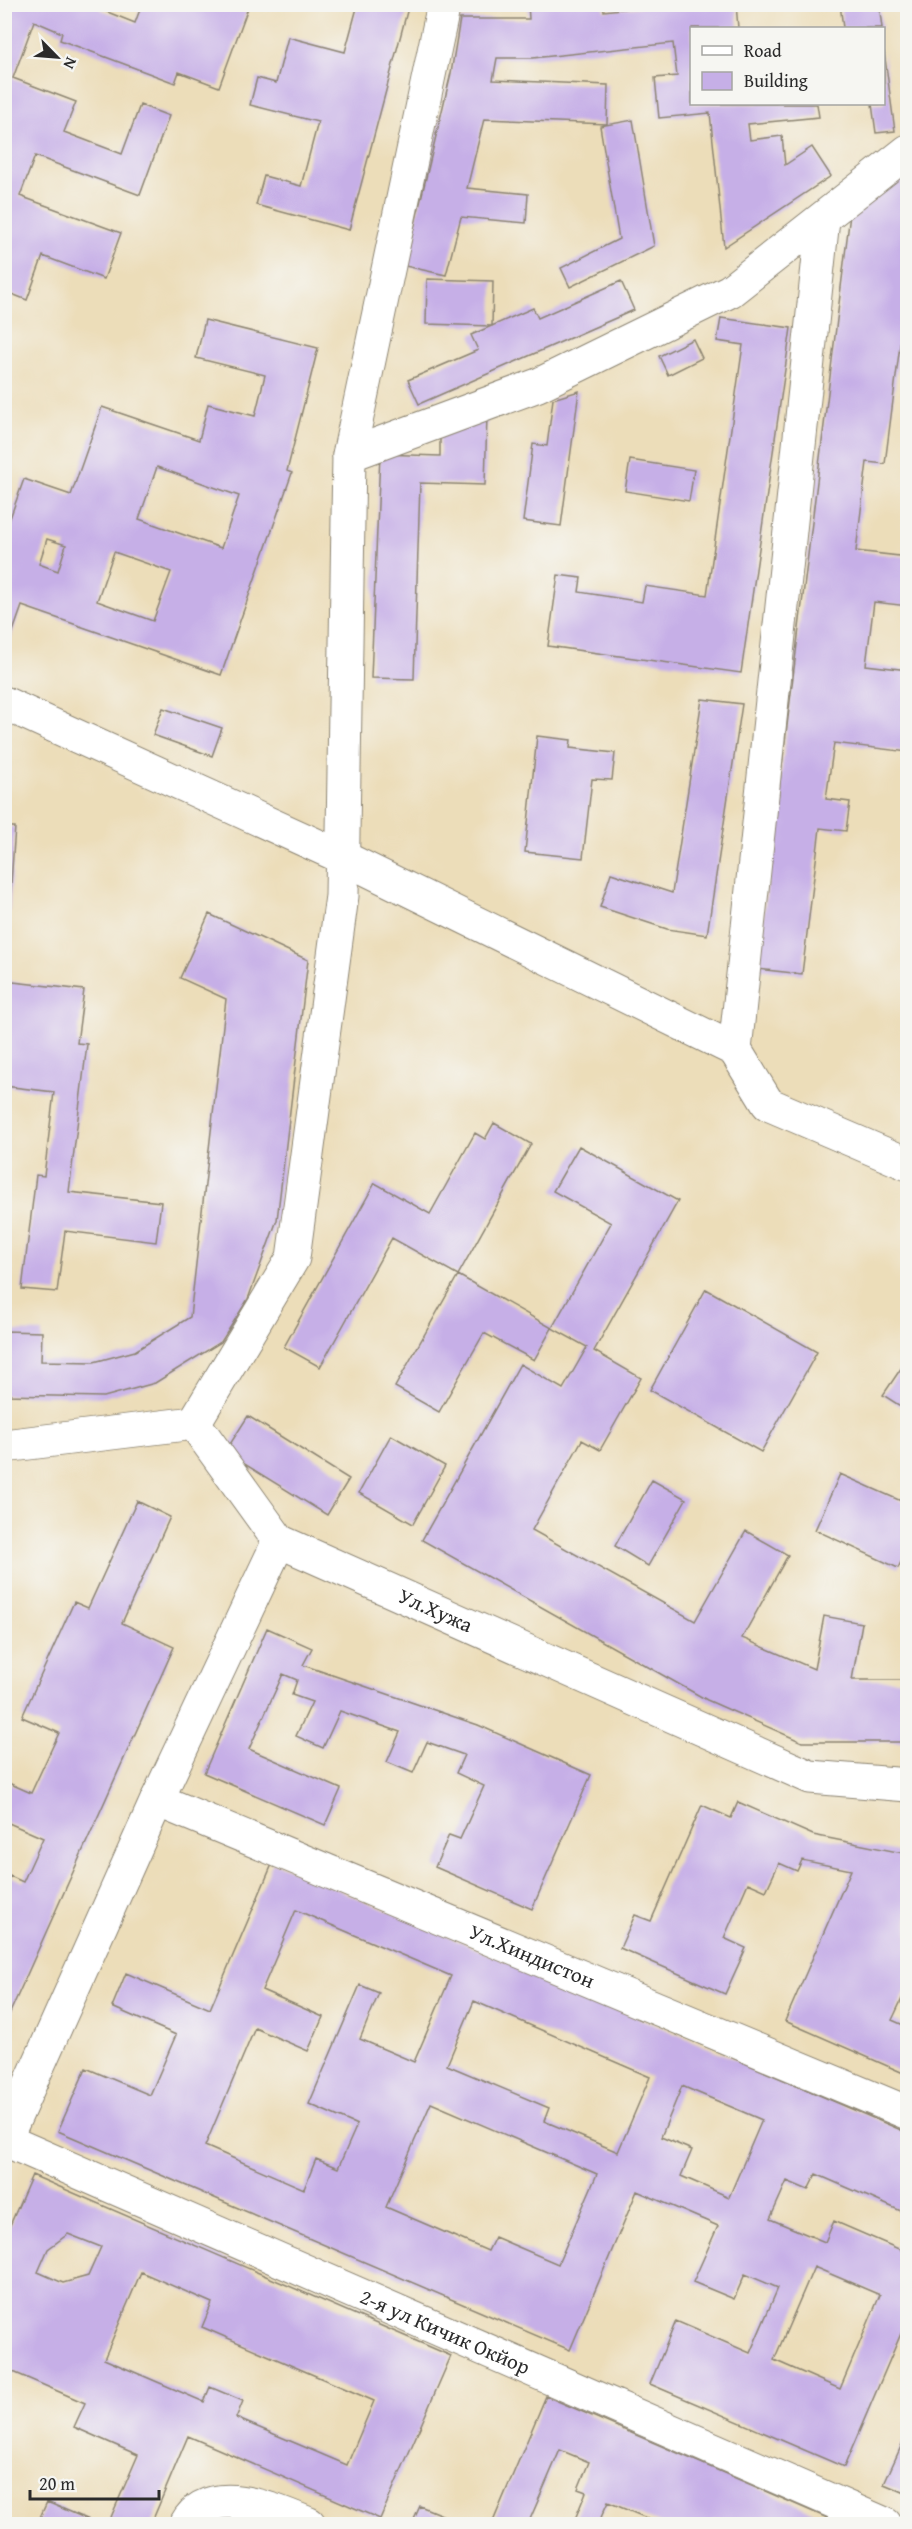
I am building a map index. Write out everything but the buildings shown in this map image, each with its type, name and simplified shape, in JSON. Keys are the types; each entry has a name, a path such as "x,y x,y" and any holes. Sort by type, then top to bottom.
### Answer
{"street":[{"path":"194,1423 293,1258 342,896 349,455 444,4"},
{"path":"349,455 538,385 730,291 908,151"},
{"path":"735,1050 822,219"},
{"path":"4,703 342,857 735,1050 768,1104 908,1164"},
{"path":"4,1446 194,1423"},
{"path":"5,2141 157,1800 279,1541 194,1423"},
{"name":"Ул.Хужа","path":"279,1541 810,1777 908,1785"},
{"name":"Ул.Хиндистон","path":"157,1800 908,2113"},
{"name":"2-я ул Кичик Окйор","path":"5,2141 885,2524"},
{"path":"186,2524 190,2518 214,2503 233,2500 309,2524"}]}
